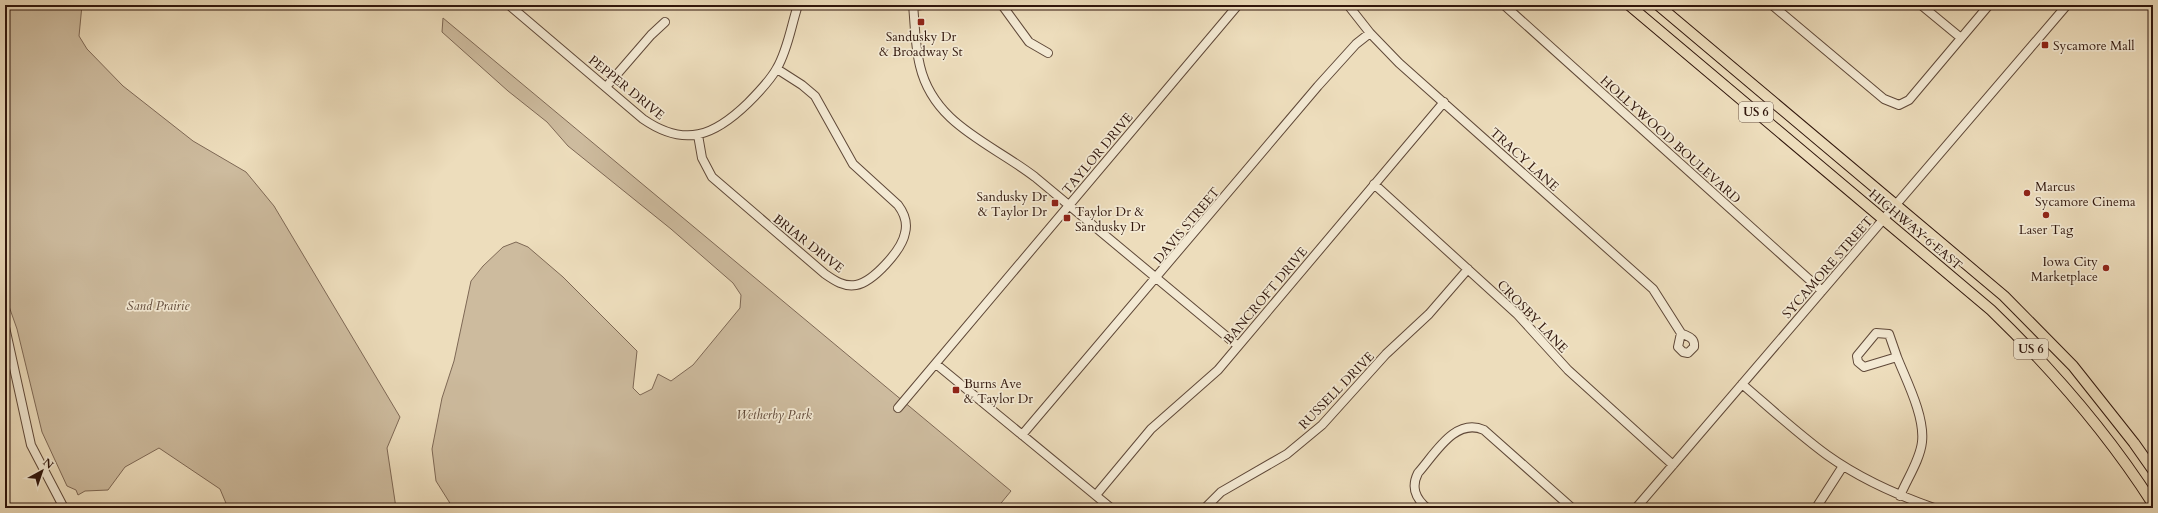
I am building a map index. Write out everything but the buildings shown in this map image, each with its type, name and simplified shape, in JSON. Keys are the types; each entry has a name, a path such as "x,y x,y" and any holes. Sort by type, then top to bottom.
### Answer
{"main road":[{"name":"HIGHWAY 6 EAST","path":"1629,5 1991,310 2031,350 2091,417 2153,504"},
{"name":"HIGHWAY 6 EAST","path":"1658,5 2004,296 2045,336 2105,405 2153,470"}],"street":[{"name":"PEPPER DRIVE","path":"509,5 654,126 676,134 698,135 722,125 737,114 765,85 777,69 784,54 798,5"},
{"path":"916,5 920,67 925,82 938,105 960,128 1018,164 1238,346"},
{"path":"1002,5 1029,42 1048,53"},
{"name":"TAYLOR DRIVE","path":"898,408 1238,5"},
{"name":"TRACY LANE","path":"1348,5 1370,33 1399,63 1652,289 1681,333"},
{"name":"HOLLYWOOD BOULEVARD","path":"1504,5 1822,291"},
{"path":"1772,5 1884,99 1893,104 1904,104 1909,100 1989,5"},
{"path":"1921,5 1961,38"},
{"name":"SYCAMORE STREET","path":"1636,508 2066,5"},
{"path":"606,87 650,35 665,22"},
{"name":"DAVIS STREET","path":"1022,435 1333,69 1356,44 1370,33"},
{"name":"BRIAR DRIVE","path":"698,135 702,158 706,168 720,186 834,280 847,285 867,282 876,274 901,244 906,226 902,211 898,205 852,164 815,96 802,85 777,69"},
{"name":"BANCROFT DRIVE","path":"1096,495 1151,429 1211,377 1444,102"},
{"name":"CROSBY LANE","path":"1374,184 1517,314 1582,384 1673,465"},
{"name":"RUSSELL DRIVE","path":"1205,508 1221,492 1287,454 1322,425 1386,354 1429,314 1468,269"},
{"path":"5,327 31,445 64,508"},
{"path":"1897,357 1864,367 1857,359 1861,350 1876,333 1888,334 1897,357 1916,407 1922,432 1920,448 1900,496"},
{"path":"936,364 1111,508"},
{"path":"1742,384 1827,455 1843,466 1900,496 1934,508"},
{"path":"1427,508 1420,502 1414,492 1415,479 1418,473 1453,433 1463,427 1470,426 1484,430 1572,508"},
{"path":"1816,508 1843,466"}],"green space":[{"name":"Sand Prairie","path":"5,5 82,5 79,36 87,49 123,86 193,141 246,172 274,206 400,417 387,448 396,508 228,508 220,489 159,448 125,467 108,490 85,491 78,495 76,490 67,486 42,432 17,329 5,295"},
{"name":"Wetherby Park","path":"443,18 1011,491 997,508 453,508 436,481 432,449 442,398 454,361 471,281 483,266 503,247 516,242 528,247 563,277 637,351 633,388 640,395 652,389 658,374 671,381 693,365 740,308 741,295 733,283 671,229 568,146 547,122 508,91 442,32"}],"place":[{"name":"Sandusky Dr & Broadway St","path":"921,22"},
{"name":"Sycamore Mall","path":"2045,45"},
{"name":"Marcus Sycamore Cinema","path":"2027,193"},
{"name":"Sandusky Dr & Taylor Dr","path":"1055,203"},
{"name":"Laser Tag","path":"2046,215"},
{"name":"Taylor Dr & Sandusky Dr","path":"1067,218"},
{"name":"Iowa City Marketplace","path":"2106,268"},
{"name":"Burns Ave & Taylor Dr","path":"956,390"}]}
